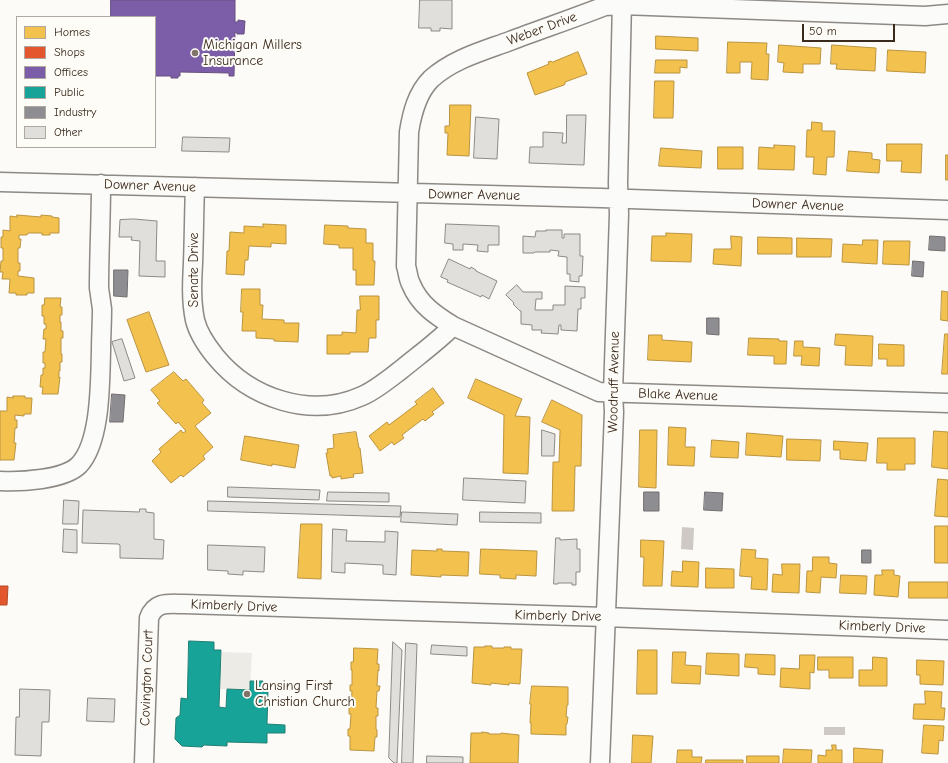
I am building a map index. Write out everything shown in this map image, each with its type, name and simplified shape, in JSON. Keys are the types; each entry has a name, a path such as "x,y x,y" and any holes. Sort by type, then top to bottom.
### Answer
{"street":[{"name":"Weber Drive","path":"408,194 409,132 412,115 422,91 431,80 449,66 472,56 605,6 622,2 925,16 948,14"},
{"name":"Woodruff Avenue","path":"600,763 614,412 613,393 622,2"},
{"name":"Downer Avenue","path":"0,182 618,199 948,210"},
{"path":"0,481 21,482 66,473 78,466 83,460 90,445 97,420 100,395 102,308 99,290 102,184"},
{"name":"Senate Drive","path":"195,187 192,300 195,321 206,344 231,374 257,391 276,400 300,404 321,406 346,402 364,396 390,379 442,337 453,326"},
{"name":"Blake Avenue","path":"408,194 406,266 410,284 422,303 436,316 453,326 599,392 948,403"},
{"name":"Kimberly Drive","path":"168,604 605,617 948,630"},
{"name":"Covington Court","path":"144,763 149,618 151,612 155,608 160,605 168,604"}],"shaded area":[{"path":"682,527 694,528 693,550 681,549"},
{"path":"222,652 252,653 250,690 220,689"},
{"path":"824,727 845,727 845,735 824,735"}],"building: Homes":[{"path":"656,36 698,38 698,51 656,49"},
{"path":"728,42 767,43 766,54 769,54 768,80 751,79 752,62 740,62 740,73 727,73"},
{"path":"779,45 821,48 820,64 803,64 803,73 783,72 784,63 778,62"},
{"path":"832,45 876,48 875,71 836,69 837,64 831,64"},
{"path":"888,50 926,52 925,73 887,71"},
{"path":"578,52 587,74 565,82 564,85 535,95 527,73 549,64 548,62 552,62"},
{"path":"656,60 687,60 687,68 680,67 680,73 655,73"},
{"path":"655,81 674,81 673,118 654,118"},
{"path":"450,105 471,105 469,156 447,155 448,133 445,133 445,126 449,126"},
{"path":"812,122 822,123 822,131 835,131 834,157 827,157 826,175 813,174 814,157 806,157 807,130 811,130"},
{"path":"887,144 922,144 921,173 901,172 902,161 887,161"},
{"path":"774,145 795,146 794,170 758,169 759,147 774,148"},
{"path":"718,147 743,147 743,169 718,169"},
{"path":"661,148 702,151 701,168 659,166"},
{"path":"849,151 872,153 872,159 880,160 879,173 847,171"},
{"path":"946,155 948,155 948,180 946,180"},
{"path":"17,215 41,217 41,215 59,218 59,233 42,235 42,233 28,233 27,235 19,235 19,239 21,239 20,248 18,248 18,263 20,263 20,271 18,271 18,276 34,278 34,293 27,293 27,295 16,295 16,293 9,293 10,279 2,279 3,272 0,272 1,261 3,261 1,237 3,237 3,230 10,231 10,216 17,217"},
{"path":"263,224 286,225 286,244 271,243 271,247 249,246 248,260 245,260 244,275 226,274 230,232 244,233 244,226 263,227"},
{"path":"325,225 348,226 348,228 366,229 366,243 373,243 373,261 375,261 374,285 356,285 356,270 353,270 353,248 339,248 339,245 324,244"},
{"path":"666,233 692,234 691,262 651,261 652,236 666,236"},
{"path":"731,236 742,237 741,266 713,264 714,249 731,249"},
{"path":"758,237 792,238 792,254 758,254"},
{"path":"797,238 832,239 831,257 797,257"},
{"path":"863,240 878,240 877,264 842,262 843,244 862,245"},
{"path":"884,241 910,241 909,265 883,264"},
{"path":"242,289 260,289 260,305 263,305 262,319 284,320 284,323 299,323 298,342 274,341 274,339 256,338 256,331 242,331"},
{"path":"942,291 948,292 948,321 941,320"},
{"path":"360,296 379,296 379,320 376,320 376,338 369,338 368,352 327,354 327,335 342,335 342,332 356,333 357,310 360,310"},
{"path":"45,298 61,298 60,307 62,307 62,315 60,315 60,322 61,331 63,331 63,338 61,338 62,362 60,362 58,394 42,394 43,387 40,387 41,375 43,375 43,368 45,368 45,363 43,363 43,352 45,352 46,339 43,339 46,324 44,324 44,316 42,316 42,305 44,305"},
{"path":"149,312 169,365 146,372 127,320"},
{"path":"836,334 873,336 872,366 845,365 846,346 835,345"},
{"path":"945,334 948,334 948,374 942,374"},
{"path":"649,335 662,335 662,340 692,342 691,362 648,360"},
{"path":"749,338 779,339 779,341 787,341 786,364 774,364 774,356 748,355"},
{"path":"795,341 803,341 803,347 820,348 819,366 801,365 802,356 794,356"},
{"path":"879,344 904,345 904,366 887,366 887,359 879,359"},
{"path":"174,372 183,381 186,379 204,400 202,403 211,413 195,426 213,447 203,456 205,459 183,477 181,475 171,483 152,461 161,452 159,449 181,430 183,433 186,431 178,422 176,424 157,403 160,401 151,390"},
{"path":"476,379 522,399 515,416 530,417 528,474 503,473 504,415 468,398"},
{"path":"433,388 444,403 432,412 434,414 425,421 423,419 402,435 404,438 394,445 392,442 380,451 369,436 387,422 389,425 417,404 415,402"},
{"path":"13,396 25,396 25,398 32,398 31,414 24,414 24,416 15,415 15,420 17,420 17,428 15,428 14,443 16,443 14,460 0,460 0,411 7,411 7,397 13,398"},
{"path":"552,400 582,415 581,466 575,466 574,511 552,511 553,462 559,462 560,430 542,422"},
{"path":"669,427 686,428 685,447 695,447 694,466 668,465"},
{"path":"640,430 657,430 656,488 639,487"},
{"path":"934,431 948,432 948,469 932,467"},
{"path":"356,432 360,448 363,473 353,474 354,477 341,479 341,476 332,478 332,476 330,476 326,453 328,453 327,449 334,448 333,435"},
{"path":"747,433 783,436 781,457 746,455"},
{"path":"245,436 299,445 295,468 272,464 272,466 241,460"},
{"path":"878,438 915,438 915,464 905,464 905,470 887,470 887,463 877,463"},
{"path":"787,439 821,440 820,461 787,460"},
{"path":"712,440 739,442 738,458 711,457"},
{"path":"834,441 868,443 866,461 840,459 840,450 834,450"},
{"path":"938,479 948,480 948,517 935,516"},
{"path":"301,524 322,524 321,579 298,578"},
{"path":"935,526 948,526 948,563 935,563"},
{"path":"641,540 664,541 662,586 643,586 644,557 641,557"},
{"path":"437,549 442,549 442,551 469,552 468,576 441,575 441,577 411,575 412,550 437,551"},
{"path":"481,549 537,551 536,576 516,575 516,579 500,578 500,575 480,574"},
{"path":"742,549 756,550 755,558 768,559 767,590 751,589 752,577 740,576"},
{"path":"813,557 829,557 829,563 837,564 836,578 821,577 820,593 806,592 807,571 812,571"},
{"path":"683,561 699,562 698,587 671,586 672,571 682,572"},
{"path":"782,564 800,564 799,593 772,592 773,574 782,575"},
{"path":"706,568 734,569 734,588 706,588"},
{"path":"882,570 894,570 894,575 900,576 898,597 874,595 875,575 882,575"},
{"path":"841,575 867,576 866,594 840,593"},
{"path":"909,582 948,582 948,598 909,598"},
{"path":"492,646 492,648 511,647 511,649 522,649 520,684 509,683 509,685 491,683 491,685 472,683 474,647"},
{"path":"354,648 378,649 377,664 379,664 379,671 378,670 377,686 380,686 379,691 377,691 377,737 375,737 374,751 350,750 350,736 348,736 348,729 350,729 351,714 349,714 349,707 351,707 352,691 350,691 350,685 352,685 351,662 353,662"},
{"path":"638,650 657,650 657,694 637,694"},
{"path":"673,652 686,652 685,665 701,666 700,684 672,683"},
{"path":"707,653 739,654 739,676 706,674"},
{"path":"746,654 775,655 775,675 758,674 758,668 745,667"},
{"path":"800,655 815,655 814,673 810,672 810,689 780,687 781,668 799,669"},
{"path":"818,657 853,657 853,678 829,678 829,670 818,670"},
{"path":"873,657 887,658 887,686 859,686 859,670 872,670"},
{"path":"917,660 944,661 943,685 920,684 920,675 917,675"},
{"path":"532,686 568,687 566,717 568,717 566,724 566,735 531,734 530,704"},
{"path":"925,691 942,692 941,708 945,708 944,720 913,719 914,704 925,704"},
{"path":"924,725 944,726 943,741 939,740 938,754 922,753"},
{"path":"482,732 489,734 501,733 519,735 518,763 470,763 471,733"},
{"path":"633,735 653,736 651,763 632,763"},
{"path":"832,745 836,745 836,750 842,750 842,763 818,763 818,755 826,756 826,750 832,750"},
{"path":"854,748 883,750 882,763 854,763"},
{"path":"784,749 812,750 811,763 783,763"},
{"path":"678,750 692,750 692,757 702,757 701,763 677,763"},
{"path":"747,756 779,756 779,763 747,763"},
{"path":"706,760 743,760 743,763 706,763"}],"building: Shops":[{"path":"0,586 8,586 7,605 0,605"}],"building: Offices":[{"name":"Michigan Millers Insurance","path":"111,0 235,0 235,22 238,22 238,20 245,21 244,34 237,34 235,32 234,76 229,76 229,73 180,72 180,76 178,76 178,78 171,78 171,76 156,76 156,16 111,16"}],"building: Public":[{"name":"Lansing First Christian Church","path":"189,641 214,642 214,650 221,650 219,707 226,708 227,689 250,690 250,681 263,681 262,690 268,690 267,724 285,725 285,733 267,733 267,743 227,742 227,746 182,746 175,739 176,718 180,715 181,698 187,699"}],"building: Industry":[{"path":"930,236 945,237 945,251 929,250"},
{"path":"913,261 924,262 923,277 912,276"},
{"path":"114,270 128,270 127,297 114,296"},
{"path":"707,318 719,318 719,335 707,334"},
{"path":"112,394 125,395 123,422 110,422"},
{"path":"644,492 659,492 659,511 644,511"},
{"path":"705,492 723,493 722,511 704,510"},
{"path":"862,550 871,550 871,563 862,563"}],"building: Other":[{"path":"420,0 452,0 452,29 440,28 440,31 431,31 431,28 419,28"},
{"path":"567,115 586,115 584,165 529,163 530,147 543,147 543,132 563,133 562,143 566,143"},
{"path":"476,117 499,119 497,159 474,158"},
{"path":"183,137 230,138 229,152 182,151"},
{"path":"134,219 157,221 156,261 165,261 165,277 139,276 140,241 131,240 132,237 119,237 120,220"},
{"path":"446,224 499,226 499,245 488,245 488,252 477,251 478,245 463,244 463,250 453,250 453,244 445,243"},
{"path":"562,230 562,238 564,238 564,234 580,234 580,256 583,256 582,276 579,276 579,282 570,281 570,274 567,274 567,257 558,256 559,251 550,250 550,252 523,253 523,236 535,237 536,231"},
{"path":"449,259 470,269 471,267 497,281 489,299 447,282 448,280 441,277"},
{"path":"517,285 523,292 542,292 542,299 536,299 535,310 553,310 553,305 565,305 565,286 585,287 585,298 581,298 581,309 578,309 577,331 561,330 561,325 559,325 558,334 541,333 542,330 532,330 532,325 521,324 521,311 506,295"},
{"path":"122,339 135,378 124,381 112,342"},
{"path":"542,430 555,434 554,456 542,456"},
{"path":"464,478 526,481 525,503 463,500"},
{"path":"228,487 320,490 319,500 228,497"},
{"path":"328,492 389,493 389,502 327,501"},
{"path":"64,500 79,501 78,524 63,524"},
{"path":"208,501 401,506 400,517 208,511"},
{"path":"140,509 146,509 146,512 154,513 154,539 164,540 163,559 120,558 120,545 118,544 82,543 83,510 139,512"},
{"path":"402,512 458,514 457,525 401,522"},
{"path":"480,512 541,513 541,523 480,522"},
{"path":"64,529 77,530 77,553 63,552"},
{"path":"333,529 347,530 346,541 385,542 385,531 398,532 396,575 383,574 383,565 345,563 345,573 332,572"},
{"path":"556,538 560,538 560,540 577,539 577,549 580,549 580,572 576,572 576,585 572,585 572,583 554,584"},
{"path":"208,545 265,547 264,572 243,571 243,575 228,574 228,571 208,570"},
{"path":"393,642 402,650 397,763 394,763 389,758"},
{"path":"406,643 417,644 413,763 402,763"},
{"path":"432,645 467,647 467,656 431,654"},
{"path":"20,689 50,690 49,722 42,722 41,756 15,755 16,717 19,717"},
{"path":"88,698 115,699 114,722 87,721"},
{"path":"427,756 463,757 463,763 427,763"}],"place":[{"name":"Michigan Millers Insurance","path":"195,53"},
{"name":"Lansing First Christian Church","path":"247,694"}]}
